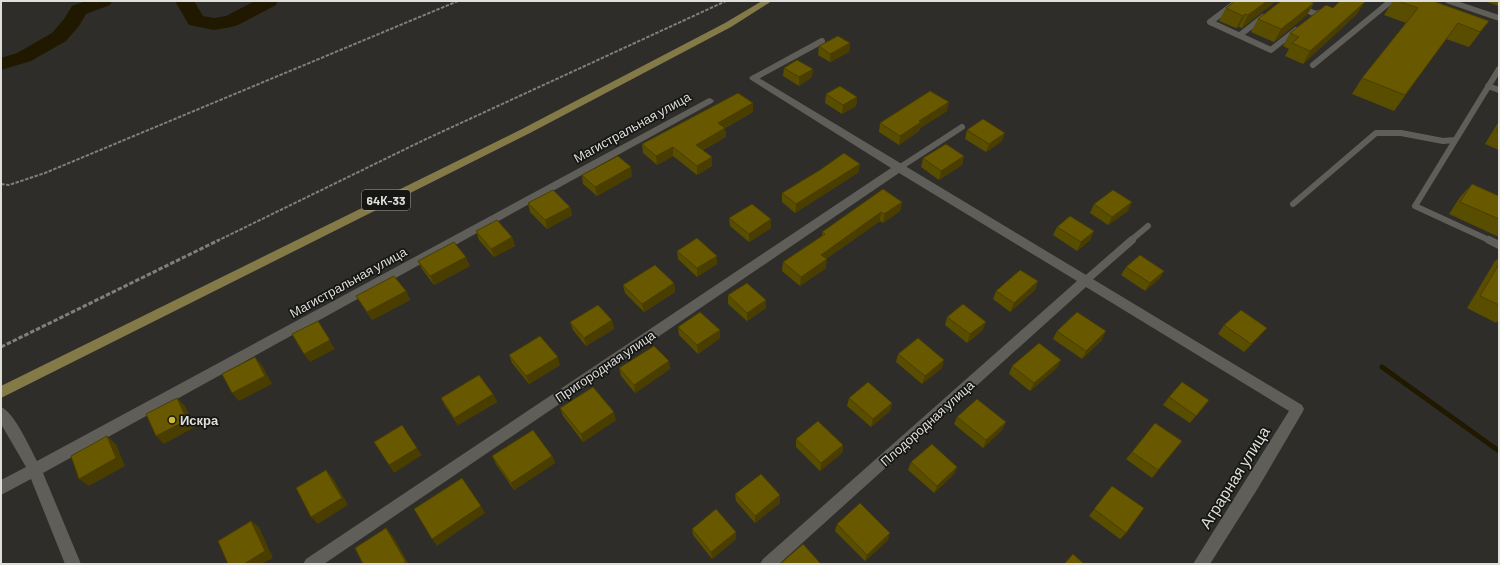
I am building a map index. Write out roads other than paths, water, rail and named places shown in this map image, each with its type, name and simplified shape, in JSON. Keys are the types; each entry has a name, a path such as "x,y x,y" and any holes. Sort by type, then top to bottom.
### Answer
{"main road":[{"name":"64К-33","path":"1,392 526,131 728,25 768,1"}],"street":[{"path":"1455,2 1499,18"},
{"path":"754,78 899,168 1085,280"},
{"name":"Магистральная улица","path":"1,488 709,101"},
{"name":"Пригородная улица","path":"311,564 899,168"},
{"name":"Аграрная улица","path":"1085,280 1297,409 1253,483 1201,564"},
{"name":"Плодородная улица","path":"768,564 1085,280"},
{"path":"1,413 15,433 34,470 73,564"}],"lane":[{"path":"1238,1 1210,22 1271,50 1299,28"},
{"path":"1313,65 1391,1"},
{"path":"1296,6 1316,14"},
{"path":"1311,19 1316,14 1330,9"},
{"path":"1240,35 1271,11"},
{"path":"754,78 822,41"},
{"path":"1499,69 1415,206 1499,245"},
{"path":"1488,86 1499,90"},
{"path":"899,168 962,127"},
{"path":"1293,204 1376,133 1401,133 1443,141 1455,140"},
{"path":"1085,280 1148,226"}],"waterway":[{"path":"1,64 24,57 59,37 72,22 79,10 103,1"},
{"path":"184,1 189,7 196,21 214,24 231,21 269,1"},
{"path":"1382,367 1499,451"}],"place":[{"name":"Искра","path":"172,420"}]}
